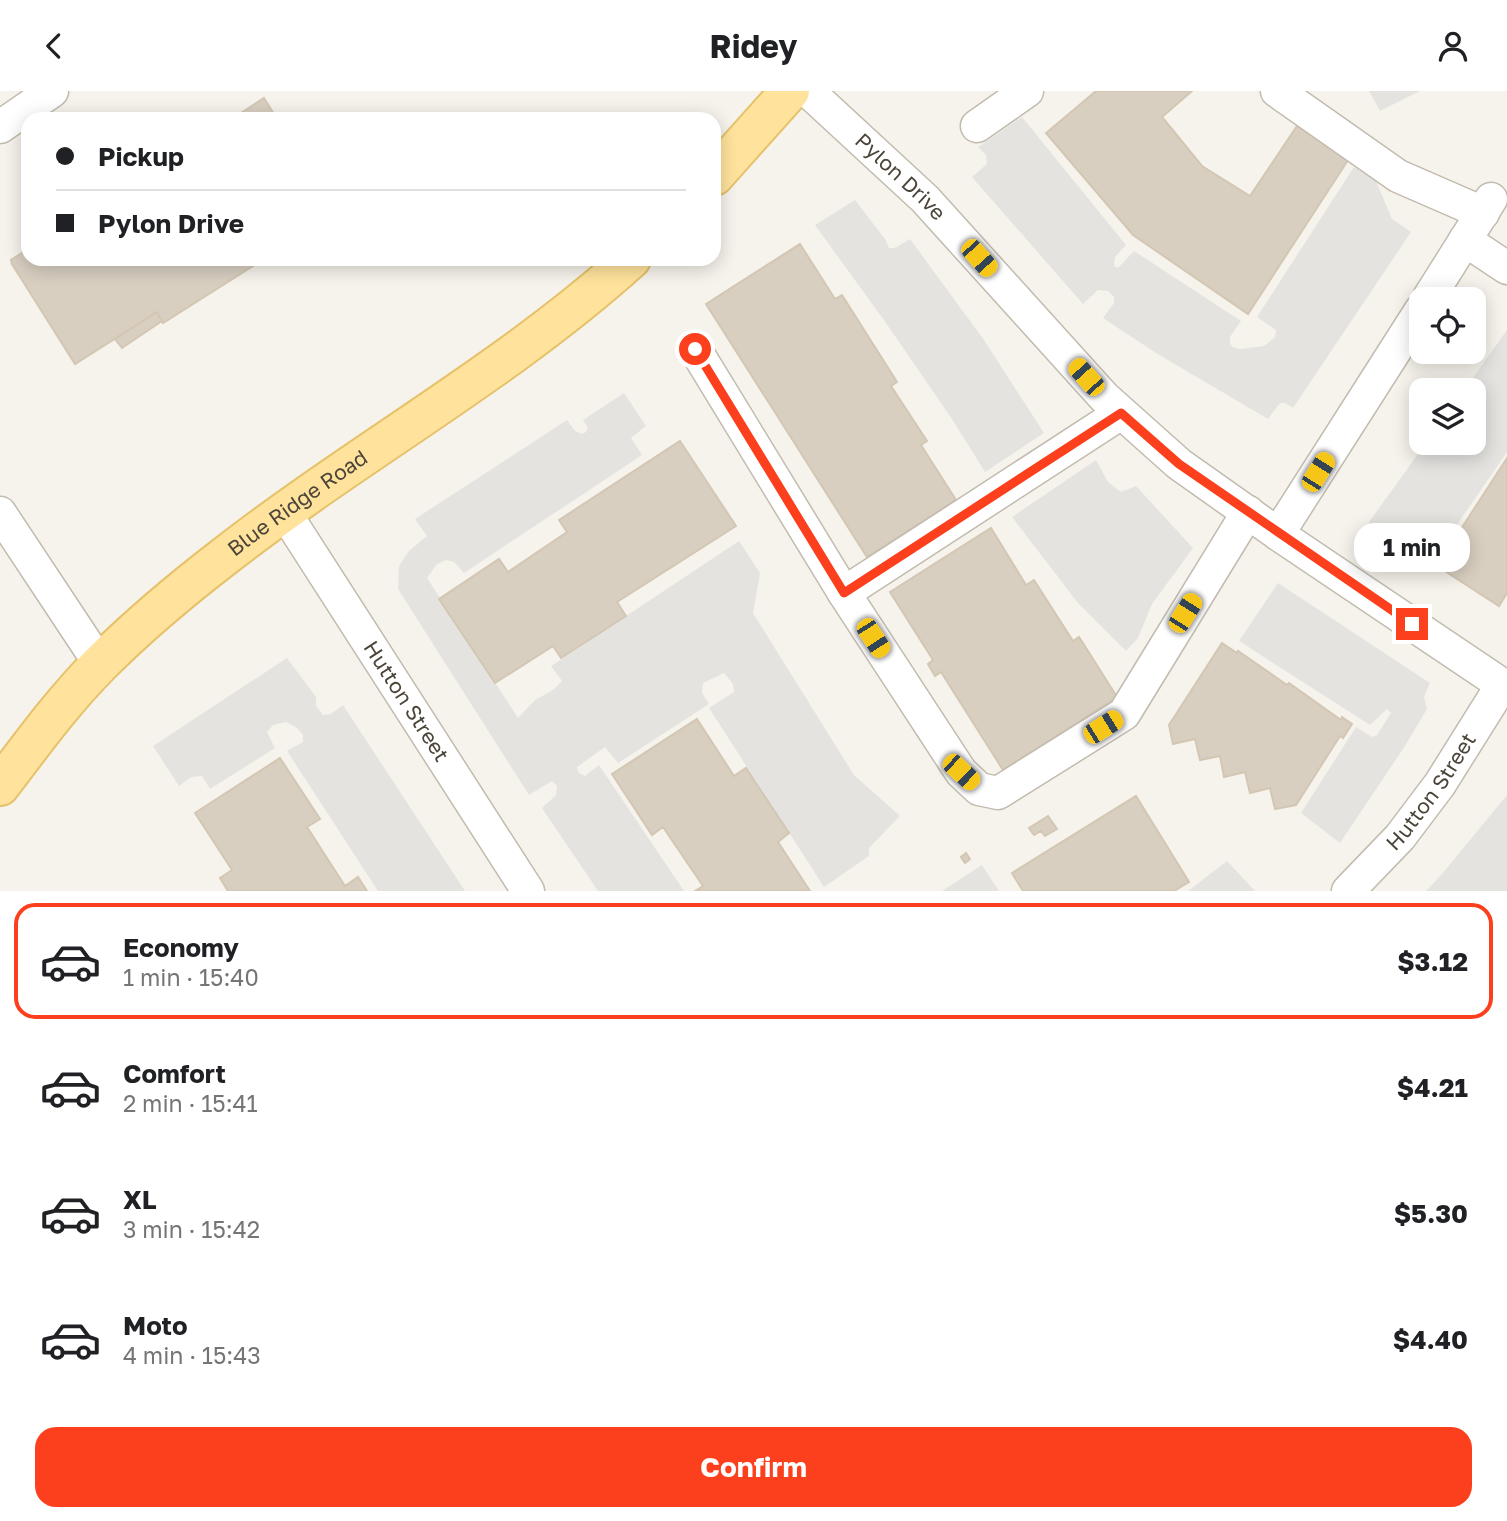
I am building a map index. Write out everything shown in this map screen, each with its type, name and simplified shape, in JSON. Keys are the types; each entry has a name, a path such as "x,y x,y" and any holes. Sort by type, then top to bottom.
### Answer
{"main road":[{"path":"721,168 790,91"},
{"name":"Blue Ridge Road","path":"0,786 46,726 100,664 157,611 285,513 544,331 623,266"}],"street":[{"path":"22,112 52,91"},
{"name":"Pylon Drive","path":"808,91 925,199 1104,397 1179,464 1504,687"},
{"path":"976,125 1027,91"},
{"path":"1276,91 1398,176 1487,206 1436,287"},
{"path":"0,127 21,112"},
{"path":"1465,240 1507,268"},
{"path":"1278,534 1409,329"},
{"path":"695,349 844,593 961,772 979,789 998,793 1124,714 1248,512"},
{"path":"844,593 1121,413"},
{"path":"0,513 100,664"},
{"name":"Hutton Street","path":"285,513 528,891"},
{"name":"Hutton Street","path":"1348,891 1400,837 1440,784 1504,687"}],"shaded area":[{"path":"1369,91 1420,91 1380,111"},
{"path":"1022,117 1126,245 1115,257 1114,266 1118,268 1134,251 1241,321 1230,337 1233,347 1240,349 1264,346 1275,337 1276,330 1257,317 1354,167 1376,181 1392,219 1411,232 1293,408 1280,403 1268,419 1156,353 1103,318 1114,303 1114,297 1108,291 1098,290 1083,304 972,177 987,164 986,155 978,147"},
{"path":"855,200 889,248 895,248 910,239 984,340 1044,433 985,472 886,323 815,225"},
{"path":"1507,330 1507,452 1430,564 1369,522 1417,455 1486,455 1486,378 1473,378 1483,364 1486,364 1486,359"},
{"path":"624,393 646,426 631,438 642,455 464,573 454,562 446,560 437,564 427,578 518,718 535,700 553,690 562,681 551,666 739,541 760,573 753,613 854,775 900,816 869,848 869,856 824,887 709,708 734,692 733,684 724,673 703,683 702,693 709,704 618,763 605,747 577,767 579,773 585,776 599,765 684,891 598,891 542,808 556,795 557,786 552,781 529,795 398,589 399,566 409,551 427,536 415,519 567,420 575,431 582,434 586,432 588,428 583,420"},
{"path":"1096,460 1108,482 1121,492 1136,486 1193,548 1152,604 1138,638 1126,651 1078,603 1012,517"},
{"path":"1278,583 1430,683 1424,697 1427,709 1340,843 1301,813 1356,727 1372,737 1377,735 1391,713 1387,709 1370,725 1239,641"},
{"path":"287,658 316,697 316,706 323,715 331,714 343,705 465,891 378,891 287,751 303,742 303,735 296,727 286,722 273,725 267,732 275,748 210,789 202,776 191,777 179,786 153,746"},
{"path":"1507,795 1507,891 1426,891 1442,874"},
{"path":"1227,861 1255,891 1188,891"},
{"path":"982,865 999,891 942,891"}],"building":[{"path":"1096,91 1192,91 1162,117 1202,166 1250,196 1299,123 1350,157 1248,314 1133,235 1046,133"},
{"path":"264,98 273,112 243,112"},
{"path":"800,244 835,299 842,295 897,382 891,386 927,441 921,445 956,500 867,557 706,304"},
{"path":"21,254 21,266 253,266 163,323 157,312 75,364 11,260"},
{"path":"157,312 162,321 122,348 115,339"},
{"path":"680,441 736,526 617,602 626,616 561,658 553,646 495,683 439,599 499,559 508,572 567,532 559,520"},
{"path":"1507,458 1507,593 1499,606 1437,566"},
{"path":"991,528 1026,585 1034,580 1073,641 1079,637 1117,697 1003,770 941,672 935,676 928,664 933,660 890,592"},
{"path":"1222,643 1287,685 1289,683 1341,720 1342,717 1352,724 1343,738 1340,736 1296,805 1275,809 1270,788 1250,793 1245,772 1224,777 1220,756 1200,760 1195,739 1173,744 1169,725"},
{"path":"697,719 734,776 746,768 789,833 778,842 810,891 695,891 703,886 663,827 652,835 612,774"},
{"path":"280,758 320,819 307,827 345,886 358,877 367,891 228,891 220,878 232,870 195,813"},
{"path":"1136,796 1189,882 1174,891 1023,891 1012,873"},
{"path":"1048,816 1057,829 1045,836 1041,831 1034,835 1029,828"},
{"path":"966,853 970,859 965,863 961,857"}],"route":[{"path":"695,349 844,593 1121,413 1179,464 1412,624"}]}
